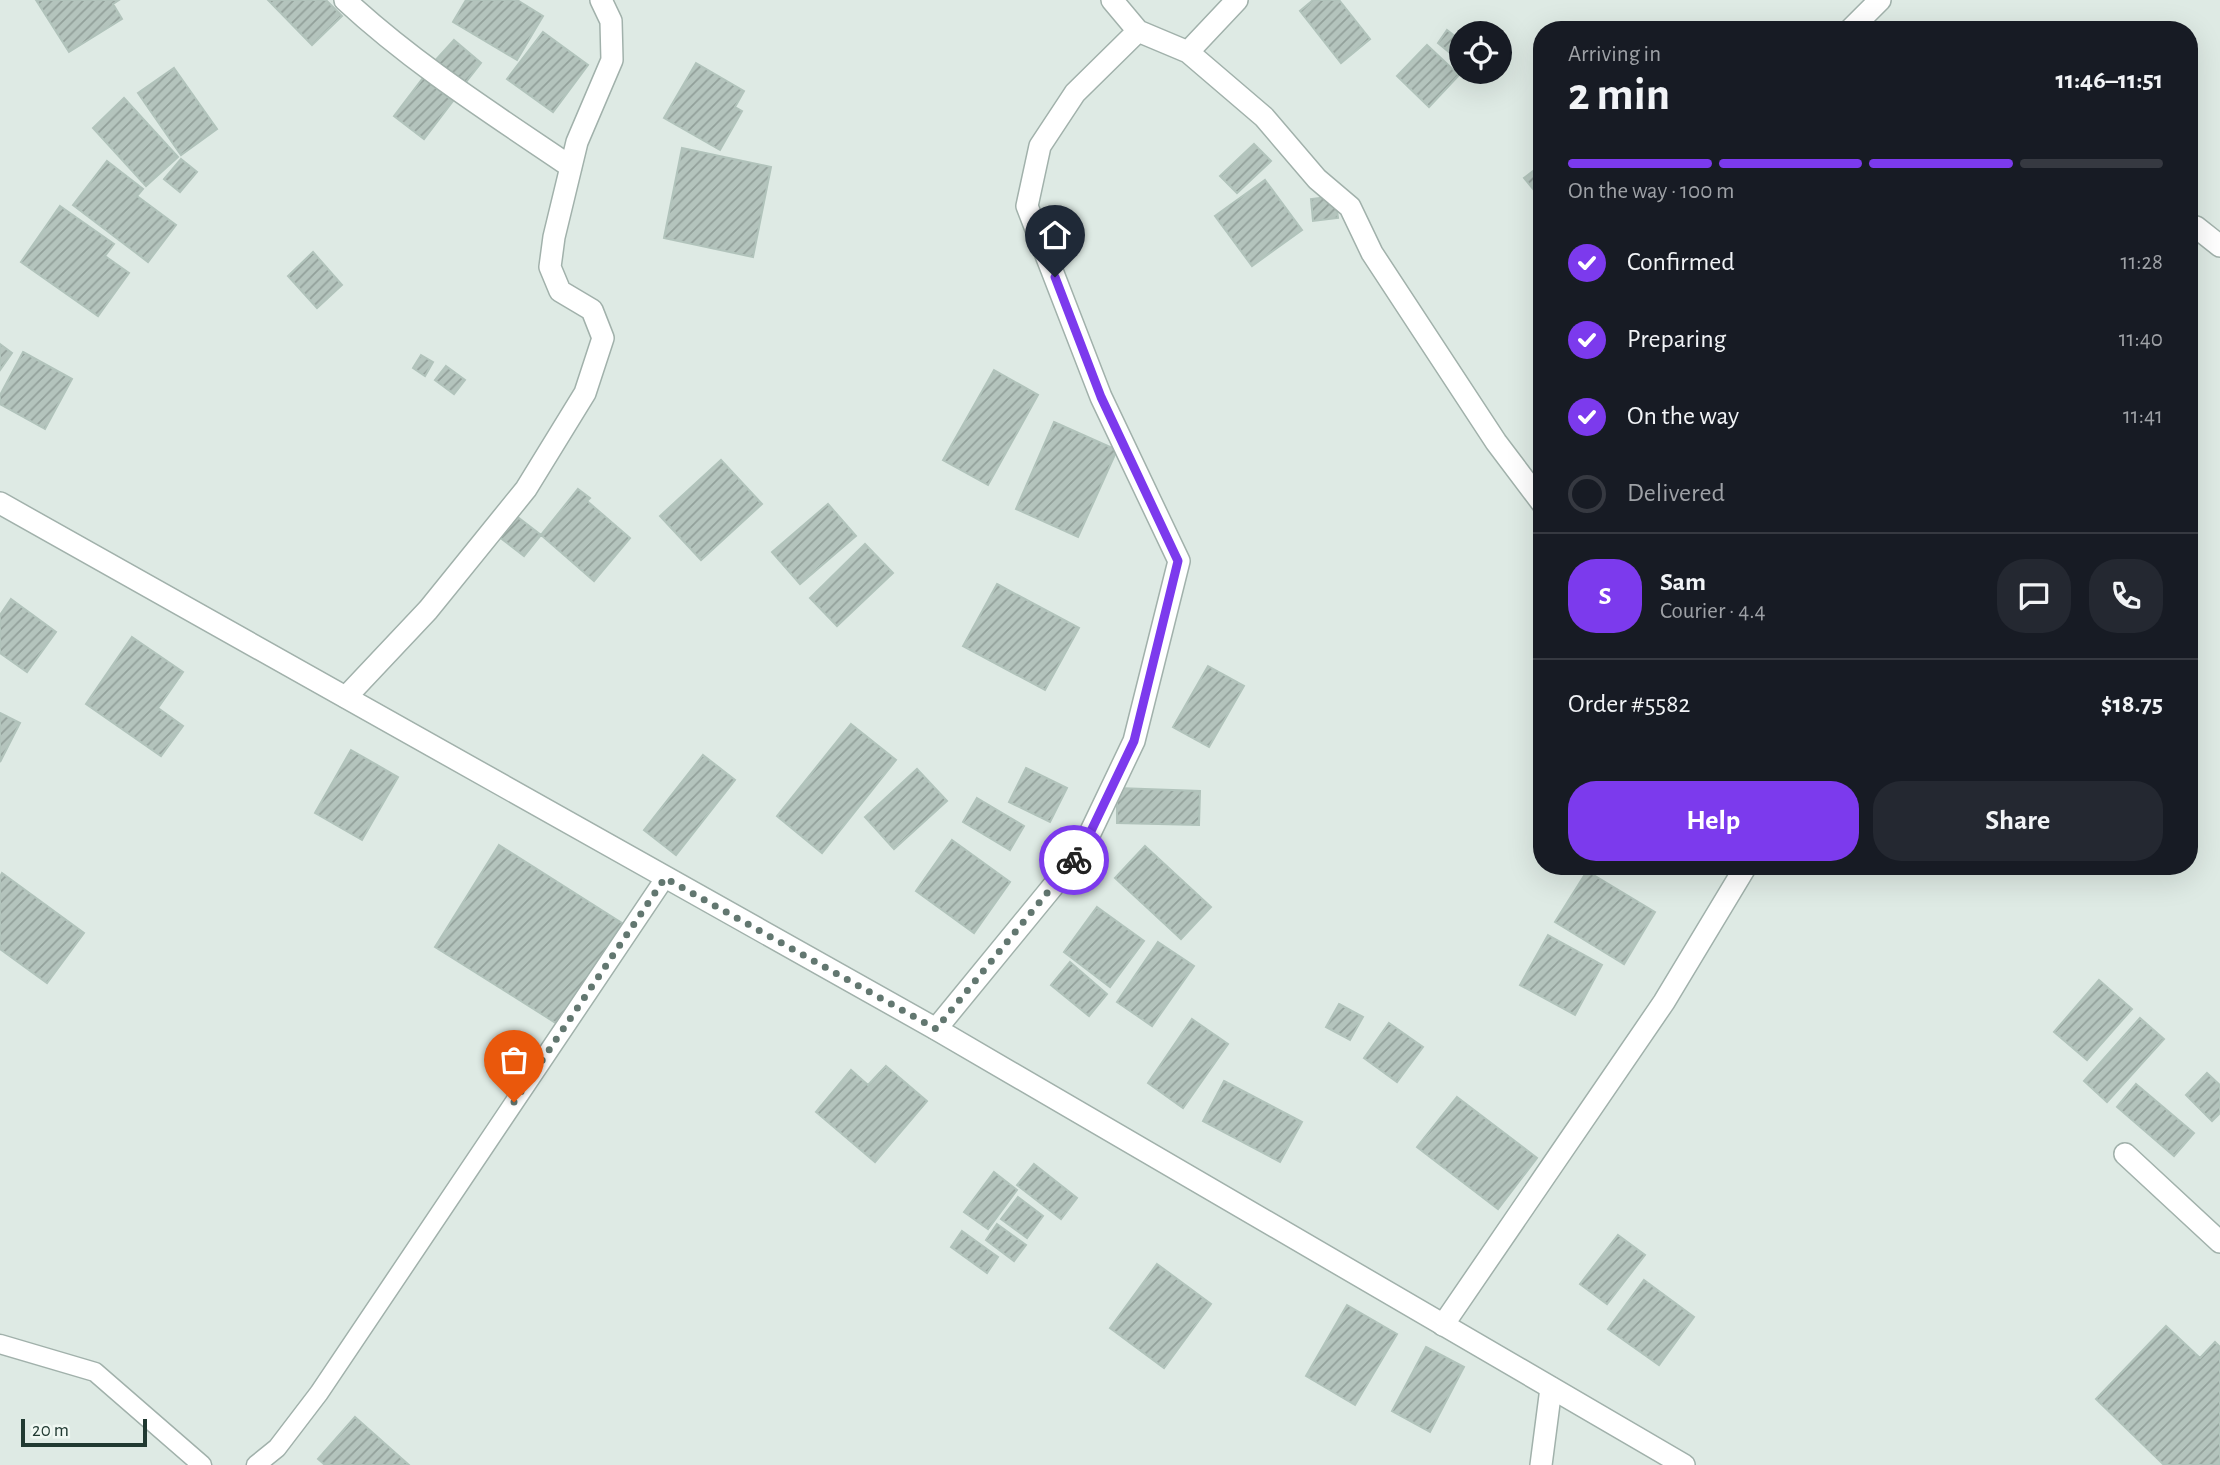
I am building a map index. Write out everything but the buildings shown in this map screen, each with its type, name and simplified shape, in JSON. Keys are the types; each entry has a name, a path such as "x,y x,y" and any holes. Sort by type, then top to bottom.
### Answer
{"street":[{"path":"345,0 444,82 571,167"},
{"path":"346,697 428,610 526,489 585,393 603,338 592,310 560,291 550,267 554,237 577,142 612,60 611,21 601,0"},
{"path":"1112,0 1138,31 1188,52 1264,117 1317,179 1350,207 1380,264 1496,442 1533,491"},
{"path":"1188,52 1237,0"},
{"path":"1859,21 1880,0"},
{"path":"936,1029 1081,852 1134,741 1178,561 1101,397 1027,206 1040,146 1076,93 1138,31"},
{"path":"2198,231 2220,246"},
{"path":"3,509 346,697 936,1029 1684,1465"},
{"path":"1443,1325 1664,1002 1741,875"},
{"path":"2124,1154 2220,1242"},
{"path":"1541,1465 1551,1388"}],"lane":[{"path":"256,1465 277,1448 319,1393 665,878"},
{"path":"0,1344 95,1371 202,1465"}],"way so far":[{"path":"514,1102 665,878 936,1029 1074,860"}],"route":[{"path":"1055,277 1101,397 1178,561 1134,741 1081,852 1074,860"}]}
